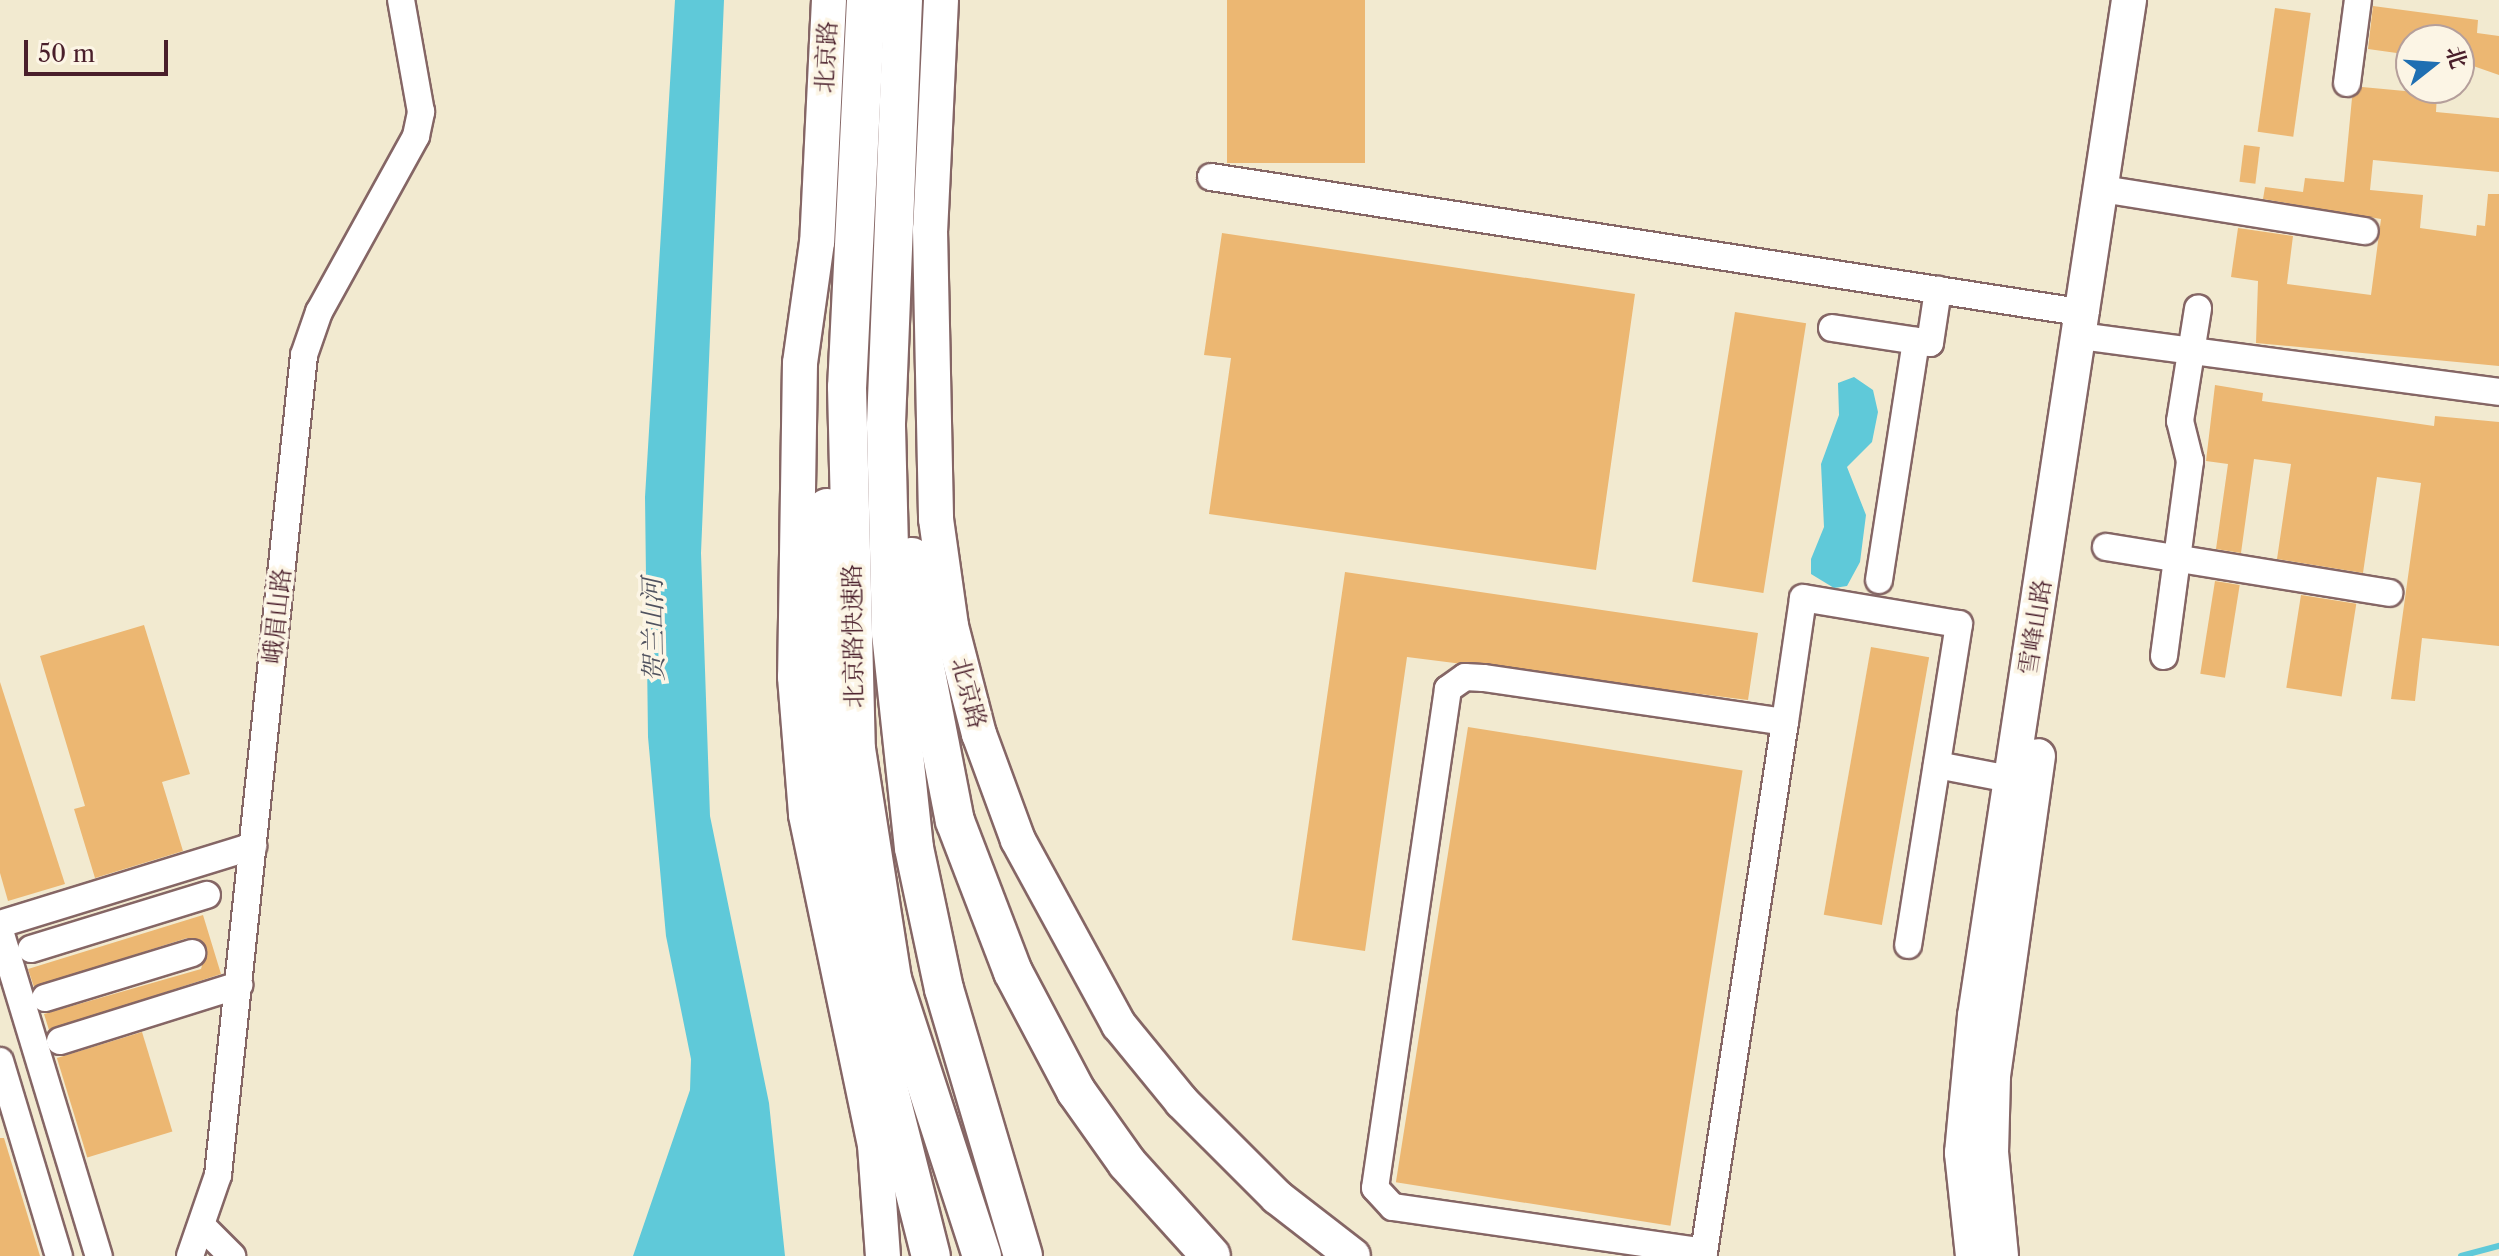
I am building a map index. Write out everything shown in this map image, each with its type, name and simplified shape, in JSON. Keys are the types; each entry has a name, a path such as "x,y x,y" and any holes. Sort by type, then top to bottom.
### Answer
{"highway":[{"path":"866,0 858,195 832,372 822,633 854,855 873,1025 915,1184 928,1256"},
{"name":"北京路快速路","path":"903,0 892,290 891,633 914,848 944,989 1023,1256"},
{"path":"892,290 923,657 955,821 1013,972 1076,1091 1127,1163 1211,1256"},
{"path":"854,855 982,1256"}],"main road":[{"name":"北京路","path":"829,0 817,242 800,363 795,677 806,815 875,1145 883,1256"},
{"name":"北京路","path":"941,0 930,230 936,519 951,626 979,734 1018,840 1119,1025 1277,1197 1353,1256"},
{"name":"雪峰山路","path":"2113,190 2129,0"},
{"name":"雪峰山路","path":"1973,1256 1963,1185 1965,1104 2010,779 2113,190 2153,0"},
{"name":"雪峰山路","path":"2001,1256 1991,1153 1993,1076 2089,329"}],"street":[{"name":"峨眉山路","path":"190,1256 204,1228 218,1175 304,355 319,312 416,136 421,112 401,0"},
{"path":"2347,83 2358,0"},
{"path":"1211,177 1938,290 2089,329 2191,351 2499,392"},
{"path":"2113,190 2365,231"},
{"path":"1832,328 1930,343 1938,290"},
{"path":"2164,656 2190,461 2180,421 2198,308"},
{"path":"1879,580 1916,341"},
{"path":"2106,547 2389,593"},
{"path":"1785,722 1483,678 1465,677 1448,689 1374,1171 1375,1188 1393,1207 1704,1252 1785,722 1803,598 1959,624 1908,945"},
{"path":"1937,765 2010,779"},
{"path":"0,924 253,846"},
{"path":"31,949 207,895"},
{"path":"82,899 92,930"},
{"path":"0,931 99,1256"},
{"path":"45,998 180,956 182,1003"},
{"path":"60,1041 239,985"},
{"path":"0,1061 59,1256"},
{"path":"204,1228 232,1256"}],"water":[{"name":"贺兰山河","path":"675,0 724,0 701,553 710,816 769,1103 785,1256 633,1256 690,1090 691,1059 666,936 648,737 645,497"},
{"path":"1854,377 1873,390 1878,412 1872,442 1847,467 1866,515 1860,562 1847,586 1834,588 1811,574 1811,559 1824,527 1821,464 1839,415 1838,383"}],"building":[{"path":"1227,0 1365,0 1365,163 1227,163"},
{"path":"2373,6 2478,20 2477,33 2499,36 2499,75 2475,67 2475,24 2395,24 2395,53 2368,49"},
{"path":"2275,8 2311,13 2293,137 2258,132"},
{"path":"2362,87 2395,90 2395,104 2436,104 2436,112 2499,118 2499,172 2373,160 2370,190 2423,195 2420,228 2476,236 2477,225 2485,226 2488,194 2499,194 2499,366 2256,343 2258,281 2231,277 2238,228 2293,236 2287,284 2371,295 2381,219 2263,199 2265,187 2303,192 2305,178 2344,182 2352,98"},
{"path":"2244,145 2260,147 2255,184 2239,182"},
{"path":"1222,233 1635,294 1596,570 1209,514 1231,358 1204,355"},
{"path":"1735,312 1806,323 1763,593 1692,582"},
{"path":"2215,385 2263,393 2262,401 2434,426 2435,416 2499,422 2499,646 2422,638 2415,701 2391,699 2421,483 2377,477 2363,573 2277,559 2291,464 2254,459 2241,553 2216,549 2228,464 2206,461"},
{"path":"1345,572 1758,633 1748,700 1407,657 1365,951 1292,940"},
{"path":"2215,581 2240,585 2225,678 2200,674"},
{"path":"2301,595 2356,604 2342,697 2286,688"},
{"path":"144,625 190,774 162,782 183,851 95,878 74,809 85,806 40,656"},
{"path":"1871,647 1929,657 1882,925 1824,915"},
{"path":"0,682 65,884 8,901 0,873"},
{"path":"1468,727 1743,770 1670,1226 1396,1182"},
{"path":"203,915 221,974 49,1030 44,1014 201,969 207,948 187,938 34,987 28,969"},
{"path":"142,1032 172,1131 87,1157 57,1058"},
{"path":"0,1138 4,1138 40,1256 0,1256"}],"waterway":[{"path":"2461,1256 2499,1246"}]}
